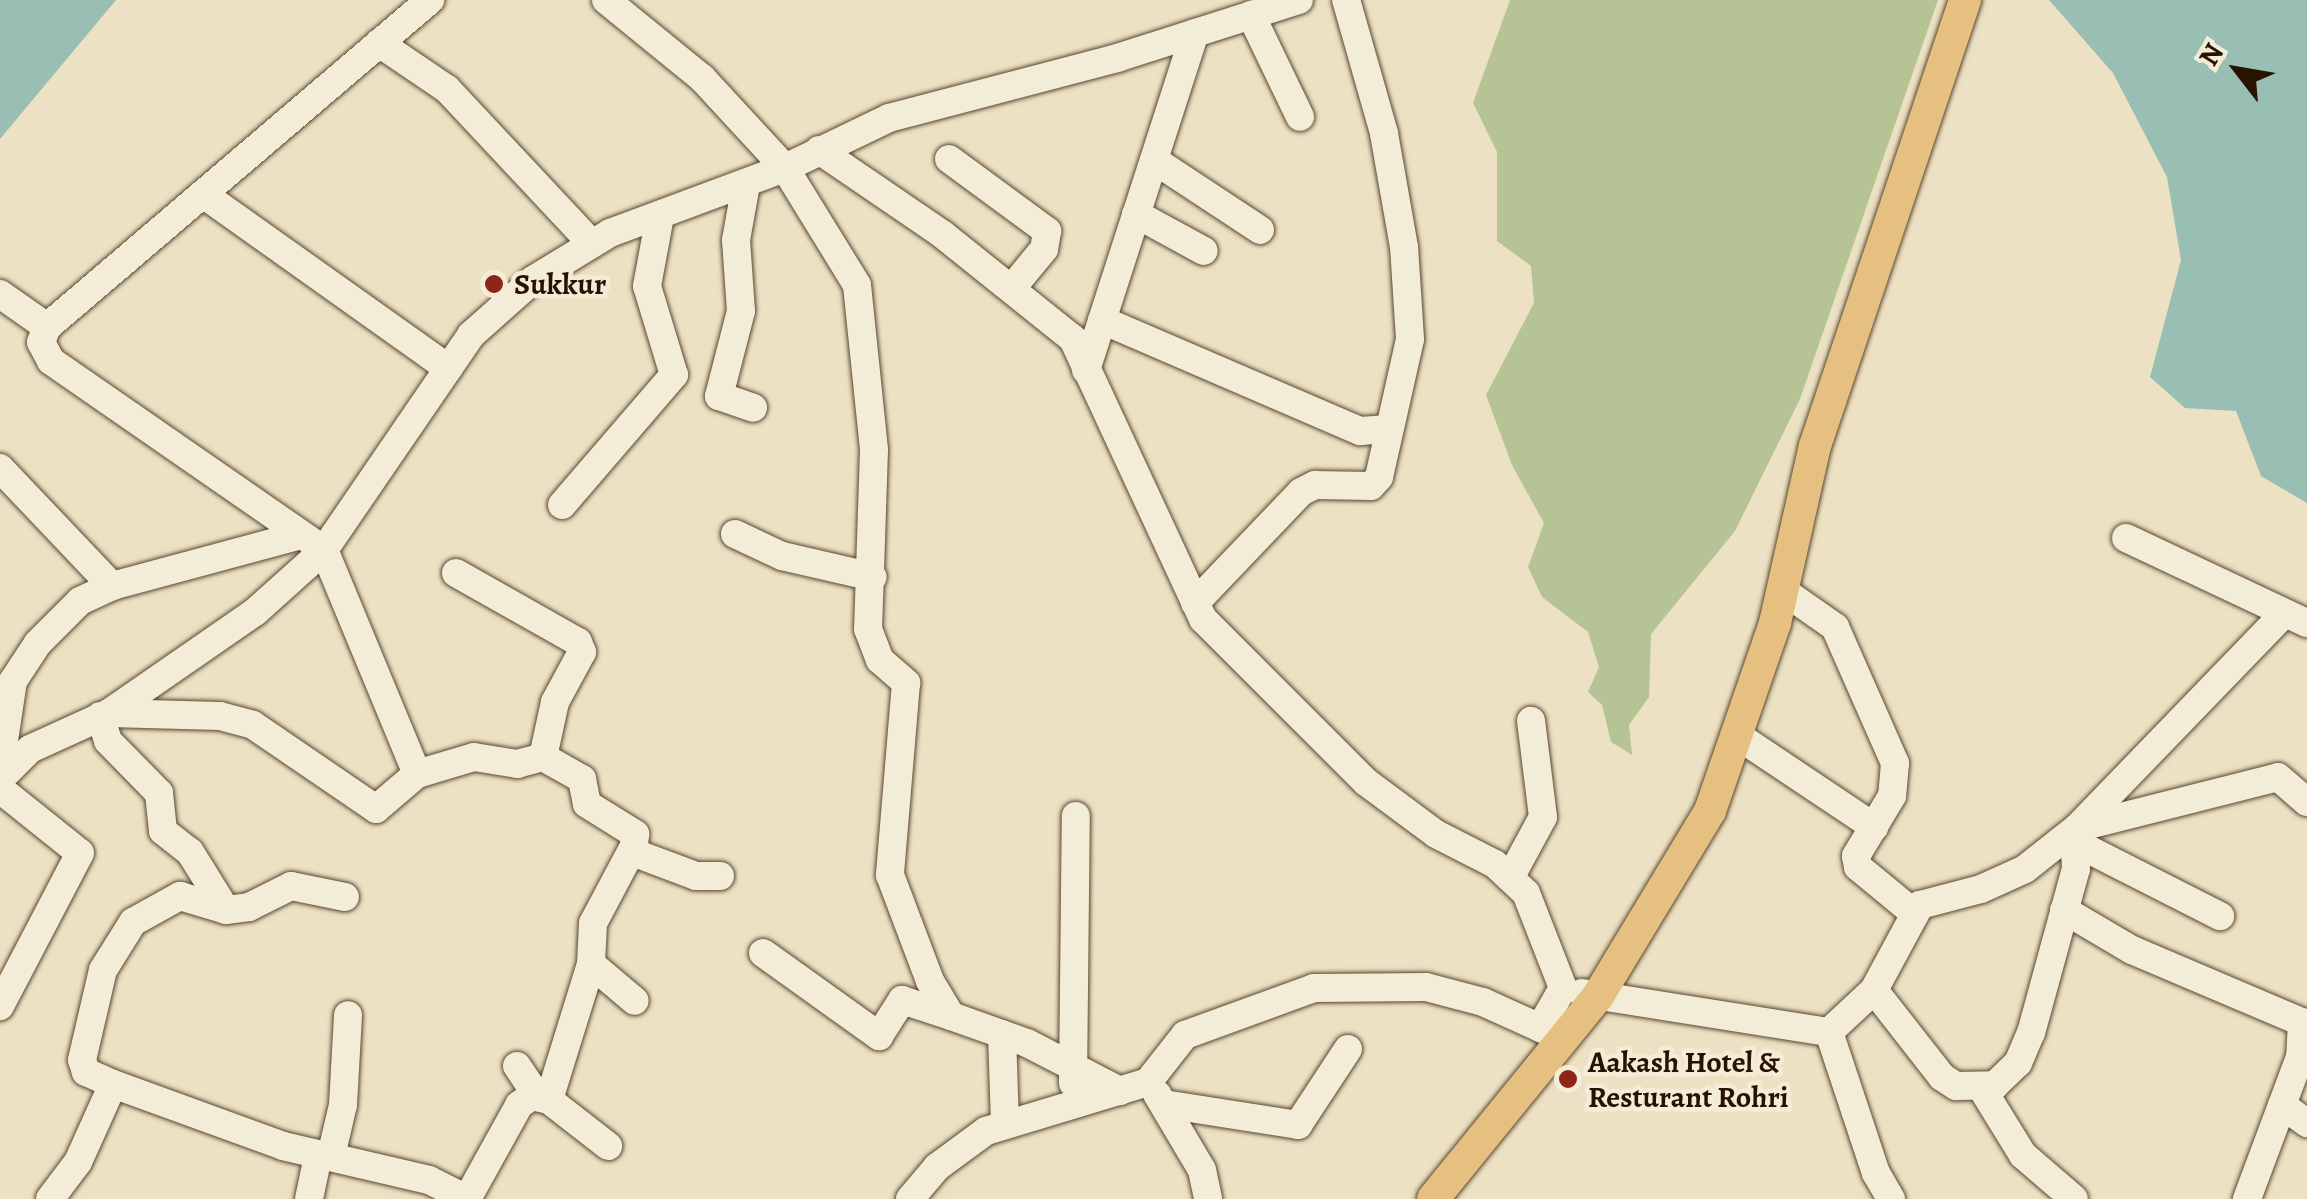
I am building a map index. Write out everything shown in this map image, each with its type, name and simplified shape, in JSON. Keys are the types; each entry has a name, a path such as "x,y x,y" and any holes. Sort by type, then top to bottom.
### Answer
{"main road":[{"path":"1433,1199 1551,1033 1598,996 1710,810 1738,736 1782,590 1815,446 1965,0"},
{"path":"1795,533 1834,452 1986,0"}],"street":[{"path":"416,774 312,542 51,361 41,342 47,327 430,0"},
{"path":"606,0 702,78 785,168 858,286 874,450 874,576 868,628 880,660 906,683 890,875 930,981 951,1016"},
{"path":"1195,603 1301,492 1314,485 1370,486 1379,477 1410,339 1404,247 1384,133 1346,0"},
{"path":"0,780 30,749 105,715 254,612 471,335 533,280 592,244 785,168 889,118 1194,33 1254,7 1295,2"},
{"path":"1254,7 1300,117"},
{"path":"1086,370 1194,33"},
{"path":"379,44 447,90 592,244"},
{"path":"819,150 1012,288 1074,339 1195,603 1332,752 1436,834 1510,878 1526,893 1563,988 1551,1033 1483,1002 1426,987 1314,988 1226,1015 1185,1035 1156,1093"},
{"path":"949,159 1047,232 1044,249 1012,288"},
{"path":"1154,160 1260,230"},
{"path":"746,184 736,240 741,311 719,396 753,408"},
{"path":"202,194 448,368"},
{"path":"1136,214 1204,251"},
{"path":"562,505 674,375 647,286 660,216"},
{"path":"0,294 47,327"},
{"path":"1102,320 1360,431 1389,429"},
{"path":"0,468 112,586"},
{"path":"735,534 782,556 874,576"},
{"path":"1828,1032 1874,990 1920,905 1981,890 2025,869 2075,834 2294,620 2256,596 2126,538"},
{"path":"0,767 5,689 38,643 80,600 112,586 312,542"},
{"path":"456,573 490,586 578,642 582,652 555,702 542,757"},
{"path":"1782,590 1835,626 1895,763 1898,782 1856,856 1858,867 1916,914"},
{"path":"105,715 220,716 253,725 376,809 416,774 474,757 517,764 542,757 582,779 587,804 634,834 632,852 593,922 591,964 543,1098"},
{"path":"105,715 108,741 159,793 163,830 190,852 226,910"},
{"path":"1510,878 1543,818 1531,721"},
{"path":"1738,736 1874,826"},
{"path":"2075,834 2278,777 2307,802"},
{"path":"0,789 80,852 0,1006"},
{"path":"1072,1104 1076,816"},
{"path":"1874,990 1942,1077 1956,1086 1995,1084 2018,1063 2076,869 2075,834"},
{"path":"2075,834 2220,916"},
{"path":"632,852 696,876 720,876"},
{"path":"344,898 291,886 250,907 226,910 180,896 134,922 103,970 82,1060 86,1072 325,1156 467,1199 519,1105 543,1098"},
{"path":"2064,910 2132,950 2302,1022 2300,1057 2247,1199"},
{"path":"763,953 786,963 820,1000 879,1036 902,1000 1002,1034 1120,1091"},
{"path":"591,964 634,1002"},
{"path":"1563,988 1828,1032"},
{"path":"314,1198 343,1104 348,1015"},
{"path":"1828,1032 1876,1173 1891,1199"},
{"path":"1002,1034 1004,1125"},
{"path":"910,1199 936,1166 1004,1125 1120,1091 1156,1093 1298,1125 1348,1049"},
{"path":"516,1066 543,1098 608,1146"},
{"path":"50,1199 78,1162 114,1084"},
{"path":"1981,1087 2023,1155 2074,1199"},
{"path":"1156,1093 1202,1170 1208,1199"},
{"path":"2282,1105 2307,1123"}],"green space":[{"path":"1510,0 1938,0 1800,399 1735,531 1651,634 1649,697 1629,725 1632,755 1611,742 1602,705 1588,692 1599,667 1588,632 1542,597 1528,567 1544,523 1512,465 1486,395 1534,303 1531,266 1497,241 1497,152 1473,103"}],"water":[{"path":"0,0 116,0 0,139"},
{"path":"2049,0 2307,0 2307,503 2261,476 2236,411 2185,408 2150,377 2181,260 2167,177 2113,73"}],"place":[{"name":"Sukkur","path":"494,284"},
{"name":"Aakash Hotel & Resturant Rohri","path":"1568,1079"}]}
